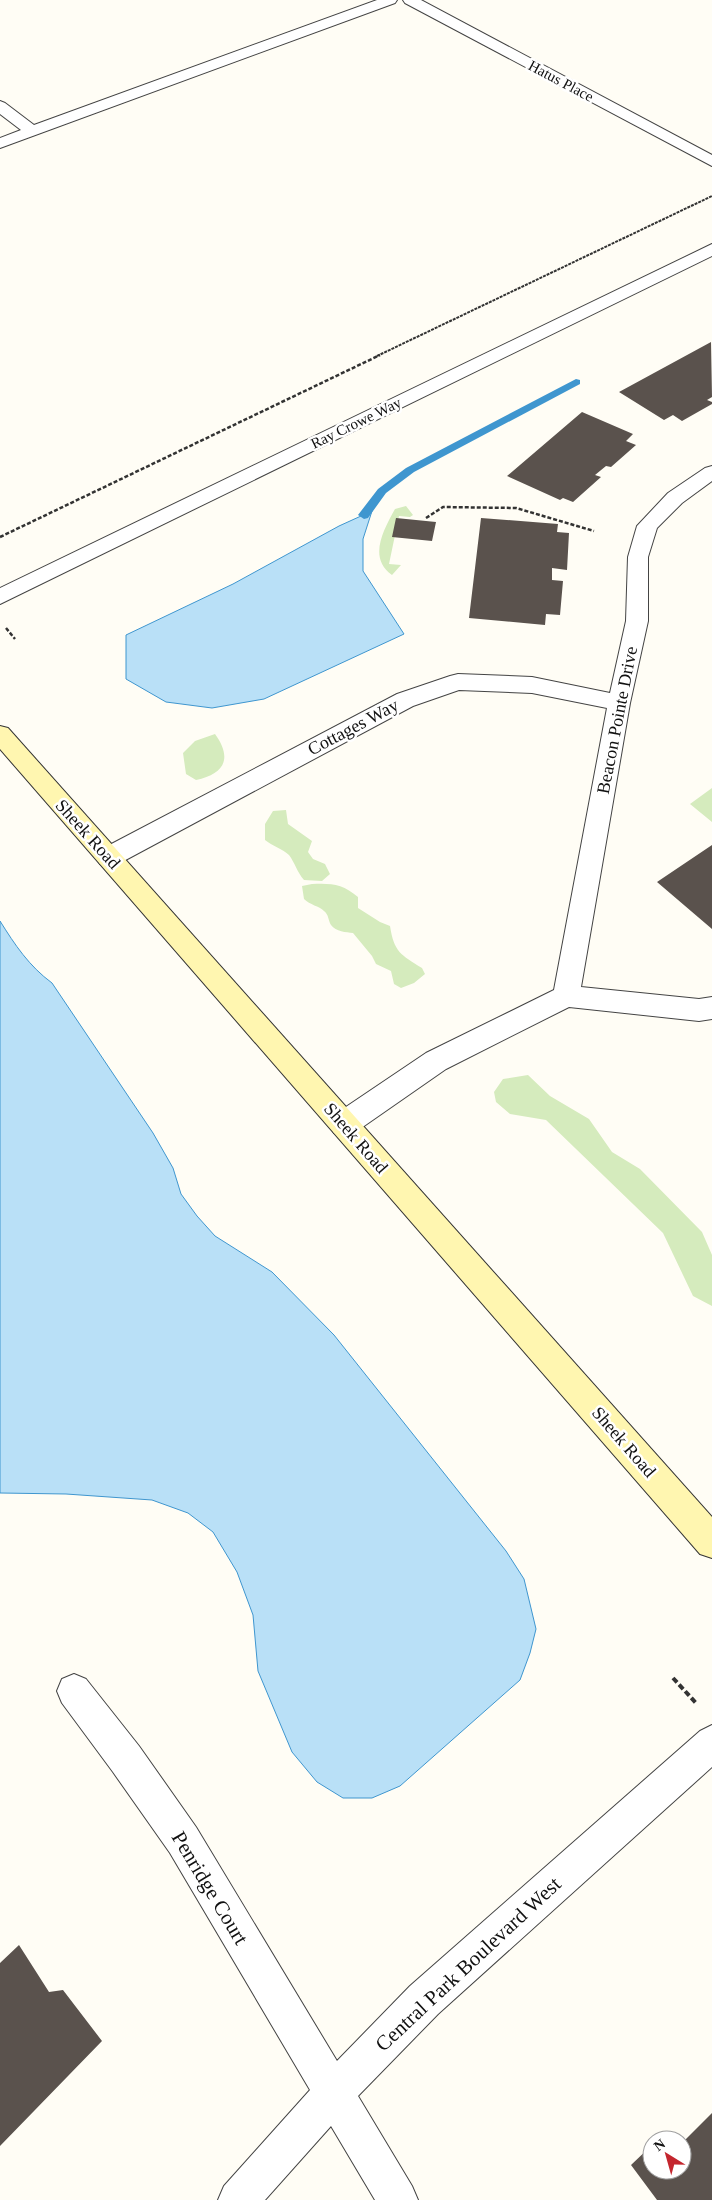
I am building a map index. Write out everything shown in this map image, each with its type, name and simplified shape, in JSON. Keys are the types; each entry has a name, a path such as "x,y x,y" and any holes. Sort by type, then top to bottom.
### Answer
{"street":[{"path":"0,143 390,0"},
{"name":"Hatus Place","path":"410,0 712,161"},
{"path":"0,106 32,131"},
{"name":"Ray Crowe Way","path":"0,597 712,249"},
{"name":"Beacon Pointe Drive","path":"566,996 619,703 636,621 638,557 647,526 675,498 712,472"},
{"name":"Cottages Way","path":"109,857 405,700 458,682 532,685 619,703"},
{"name":"Sheek Road","path":"0,734 712,1542"},
{"path":"344,1124 436,1061 566,996 699,1010 712,1008"},
{"name":"Penridge Court","path":"74,1691 126,1759 183,1840 398,2200"},
{"name":"Central Park Boulevard West","path":"238,2200 333,2094 424,2000 712,1743"}],"path":[{"path":"0,537 712,196"},
{"path":"426,518 443,507 516,508 594,531"},
{"path":"673,1678 699,1706"}],"green space":[{"path":"406,506 413,515 410,517 399,516 389,564 401,565 392,575 381,561 380,544 382,535 395,509"},
{"path":"215,734 224,751 223,764 213,774 196,780 186,774 183,753 195,741"},
{"path":"712,788 712,822 690,804"},
{"path":"286,810 288,824 312,841 308,852 313,859 325,864 330,874 322,881 304,880 289,855 265,840 265,824 273,811"},
{"path":"312,884 336,885 347,889 358,897 358,908 390,926 396,947 404,956 422,968 425,974 414,983 401,988 394,984 391,971 376,964 372,956 353,933 336,929 331,925 324,911 304,899 302,886"},
{"path":"528,1075 550,1096 589,1119 612,1152 640,1169 702,1232 712,1255 712,1306 693,1296 663,1233 546,1120 510,1114 496,1102 494,1092 503,1079"}],"water":[{"path":"372,511 363,539 363,571 404,634 264,699 212,708 166,702 126,679 126,635 233,584 339,526"},
{"path":"0,921 23,955 36,970 52,983 153,1133 173,1168 181,1194 197,1216 215,1236 272,1272 334,1335 506,1551 524,1579 536,1629 520,1680 400,1786 372,1798 343,1798 317,1782 292,1752 258,1671 253,1615 237,1572 213,1532 188,1513 152,1500 66,1494 0,1493"}],"building":[{"path":"711,342 712,397 707,400 712,402 712,404 682,421 673,415 664,420 619,392"},
{"path":"582,412 633,434 626,441 636,445 611,467 606,466 595,475 601,477 573,502 563,498 560,500 507,476"},
{"path":"396,518 436,522 432,541 392,537"},
{"path":"481,518 558,524 557,532 569,533 567,570 552,568 552,580 563,581 560,615 546,614 545,625 469,618"},
{"path":"712,845 712,929 657,882"},
{"path":"19,1945 49,1992 63,1990 102,2041 0,2146 0,1963"},
{"path":"712,2113 712,2200 657,2200 642,2180 692,2180 692,2133"},
{"path":"642,2155 642,2180 631,2165"}],"waterway":[{"path":"364,515 382,491 410,470 576,382"}]}
